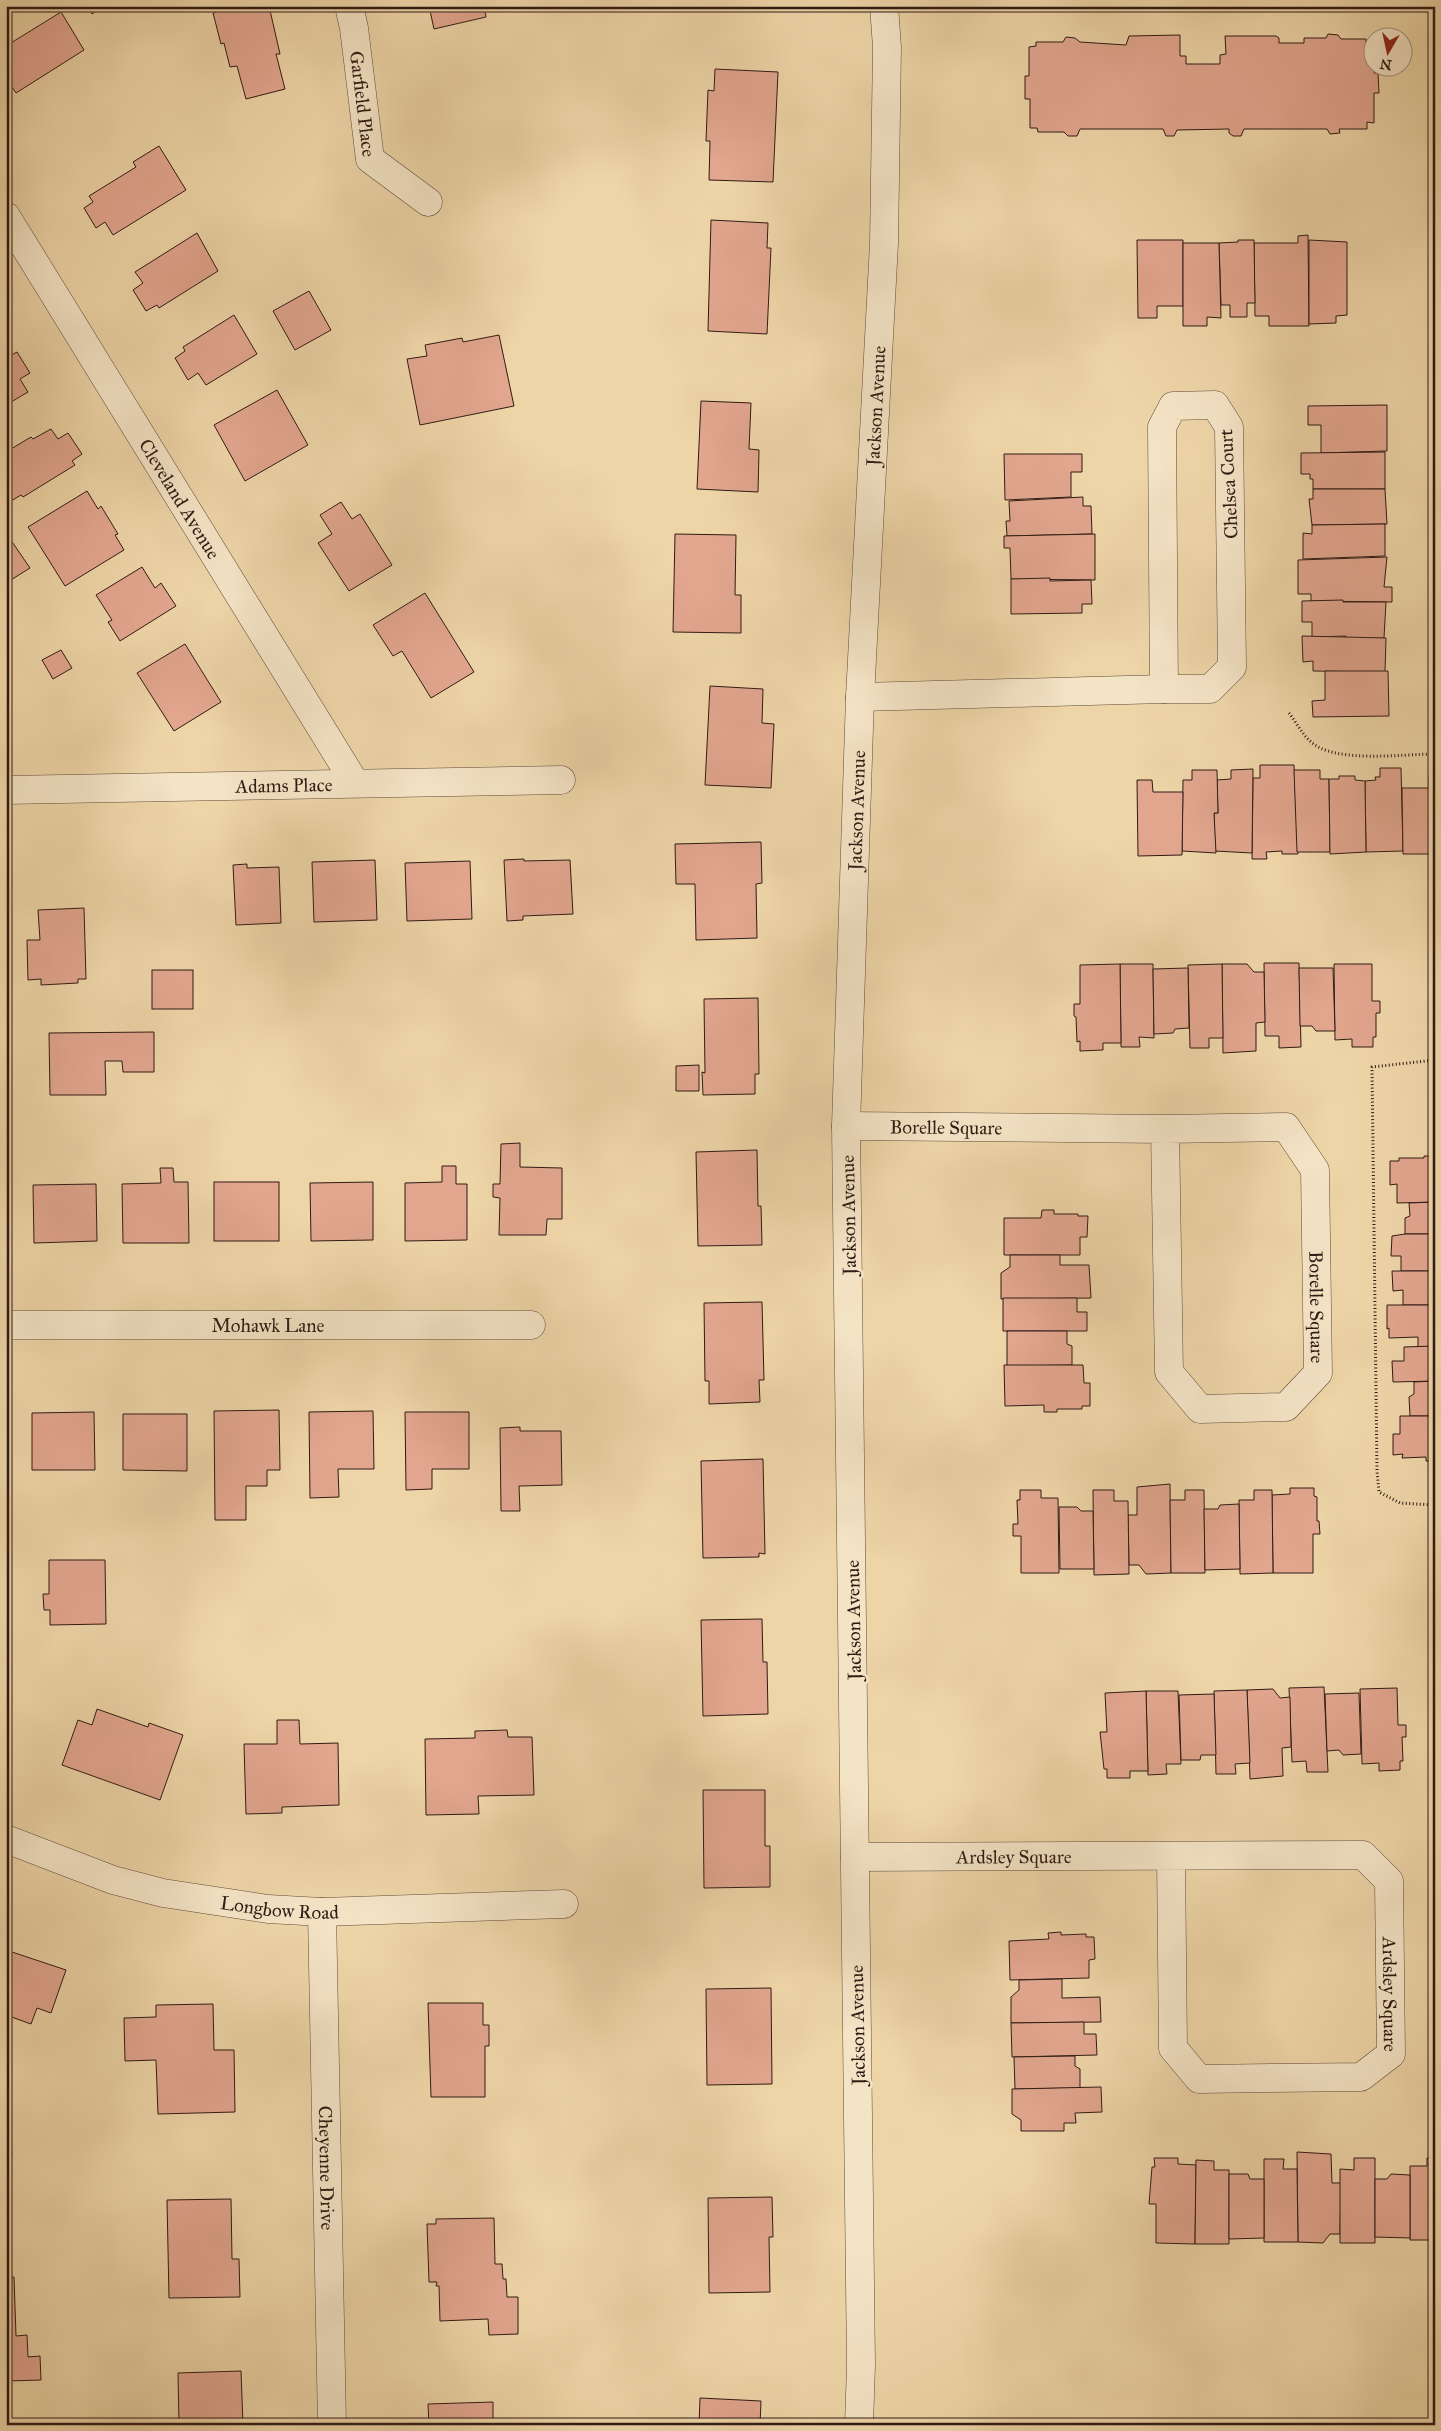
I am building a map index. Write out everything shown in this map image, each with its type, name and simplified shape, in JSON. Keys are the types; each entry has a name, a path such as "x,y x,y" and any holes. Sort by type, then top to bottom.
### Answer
{"street":[{"name":"Garfield Place","path":"349,6 354,28 370,159 428,202"},
{"name":"Jackson Avenue","path":"859,2425 861,2365 856,1857 846,1126 860,697 884,243 887,47 884,6"},
{"name":"Cleveland Avenue","path":"6,216 355,783"},
{"name":"Chelsea Court","path":"860,697 1210,689 1232,667 1229,427 1215,405 1173,406 1162,427 1164,689"},
{"name":"Adams Place","path":"6,790 561,780"},
{"name":"Borelle Square","path":"846,1126 1165,1129 1286,1127 1316,1170 1318,1373 1286,1407 1200,1409 1168,1372 1165,1129"},
{"name":"Mohawk Lane","path":"6,1325 531,1325"},
{"name":"Longbow Road","path":"6,1839 112,1880 163,1893 268,1909 322,1912 564,1904"},
{"name":"Ardsley Square","path":"856,1857 1364,1855 1389,1882 1391,2054 1361,2077 1199,2079 1173,2048 1171,1857"},
{"name":"Cheyenne Drive","path":"322,1912 332,2425"}],"path":[{"path":"1289,713 1310,741 1324,751 1339,756 1435,754"},
{"path":"1435,1060 1372,1067 1372,1077 1377,1471 1379,1492 1400,1503 1435,1505"}],"building":[{"path":"87,6 104,6 92,14"},
{"path":"216,6 269,6 280,54 276,54 285,89 246,99 237,66 230,67 224,43 221,44 213,13 217,12"},
{"path":"429,6 484,6 486,17 434,29"},
{"path":"669,6 732,6 732,9 669,11"},
{"path":"61,12 84,50 16,93 6,78 6,46"},
{"path":"1328,34 1338,35 1341,39 1364,39 1364,78 1378,78 1379,93 1374,93 1374,123 1367,122 1367,129 1339,129 1340,133 1330,134 1327,129 1244,129 1241,136 1233,136 1229,133 1229,129 1177,130 1174,136 1166,136 1163,129 1080,129 1077,136 1068,136 1064,132 1038,132 1037,128 1030,128 1030,99 1025,99 1025,76 1029,76 1029,47 1036,46 1036,42 1063,42 1066,37 1075,38 1080,42 1126,45 1129,36 1180,35 1180,56 1186,56 1186,64 1220,64 1220,55 1226,54 1225,36 1276,36 1279,38 1279,43 1304,43 1304,38 1326,38"},
{"path":"715,69 778,72 773,182 709,180 710,141 706,141 708,90 714,91"},
{"path":"159,146 186,190 113,235 105,222 96,228 84,208 93,202 89,196 136,167 133,162"},
{"path":"711,220 768,223 767,248 771,248 767,334 708,331"},
{"path":"197,233 218,271 159,308 157,305 146,311 133,290 143,283 135,272"},
{"path":"1308,235 1309,326 1269,326 1269,316 1255,316 1254,243 1298,243 1298,236"},
{"path":"1137,240 1183,240 1183,306 1157,306 1157,318 1138,318"},
{"path":"1238,240 1254,240 1255,303 1247,303 1247,317 1230,317 1230,305 1221,305 1219,243 1238,242"},
{"path":"1309,240 1347,242 1347,315 1336,316 1336,323 1309,324"},
{"path":"1183,243 1219,243 1221,318 1207,317 1207,326 1183,326"},
{"path":"309,291 331,330 295,350 273,311"},
{"path":"234,315 257,354 206,385 198,373 188,380 175,358 185,351 183,347"},
{"path":"499,335 514,406 420,425 407,359 427,356 425,345 462,338 463,342"},
{"path":"17,352 30,373 20,379 28,392 6,405 6,358"},
{"path":"277,390 308,445 245,481 214,425"},
{"path":"701,401 751,403 749,449 759,450 758,492 697,489"},
{"path":"1387,405 1387,451 1321,453 1321,425 1308,425 1308,406"},
{"path":"51,429 58,439 68,433 82,454 72,461 75,465 23,497 21,495 6,504 6,452 31,437 33,439"},
{"path":"1385,452 1385,489 1313,489 1313,479 1310,479 1310,474 1301,474 1301,453"},
{"path":"1004,454 1082,454 1082,472 1071,472 1071,497 1005,500"},
{"path":"1313,489 1385,489 1387,524 1312,525 1309,499 1313,499"},
{"path":"87,491 98,509 101,506 118,534 115,535 124,550 65,586 28,527"},
{"path":"1083,497 1083,506 1091,506 1092,534 1007,536 1006,521 1010,521 1009,501"},
{"path":"341,502 352,519 360,514 392,565 349,591 318,543 332,534 320,515"},
{"path":"1385,524 1385,556 1303,559 1303,533 1312,534 1312,525"},
{"path":"6,533 30,568 6,583"},
{"path":"675,534 736,535 735,595 741,595 741,633 673,632"},
{"path":"1095,534 1095,580 1011,579 1010,548 1004,548 1004,536"},
{"path":"1387,557 1384,587 1392,587 1392,602 1311,601 1311,594 1298,594 1298,560"},
{"path":"142,567 155,588 161,583 176,606 120,641 108,622 112,620 96,595"},
{"path":"1050,578 1050,581 1091,580 1092,604 1082,604 1082,613 1011,614 1011,579"},
{"path":"425,593 474,672 431,698 402,651 393,656 373,625"},
{"path":"1343,600 1343,602 1386,602 1384,638 1346,639 1346,636 1312,637 1312,622 1302,622 1302,601"},
{"path":"1302,636 1386,638 1385,672 1313,671 1313,661 1303,662"},
{"path":"185,644 221,702 174,731 137,673"},
{"path":"61,650 72,668 53,679 42,660"},
{"path":"1325,671 1388,671 1389,716 1313,717 1312,701 1325,700"},
{"path":"710,686 763,689 762,723 774,724 771,788 705,785"},
{"path":"1260,765 1294,765 1298,854 1282,854 1282,851 1266,852 1267,859 1252,859 1253,778 1260,778"},
{"path":"1380,768 1401,768 1403,851 1366,852 1365,781 1376,780 1375,777 1380,777"},
{"path":"1253,769 1252,853 1215,851 1214,813 1218,813 1217,780 1231,779 1231,770"},
{"path":"1192,770 1217,770 1218,813 1214,813 1216,853 1182,851 1183,780 1192,780"},
{"path":"1294,770 1320,770 1320,779 1329,779 1330,852 1297,852"},
{"path":"1429,775 1435,775 1435,854 1403,854 1402,788 1429,788"},
{"path":"1339,776 1355,776 1355,780 1365,781 1366,852 1330,854 1329,779 1339,779"},
{"path":"1137,780 1152,780 1153,792 1183,792 1182,855 1138,856"},
{"path":"761,842 762,883 756,884 757,938 696,940 695,884 676,884 675,844"},
{"path":"524,859 524,861 570,860 573,914 523,916 523,920 507,921 504,860"},
{"path":"375,860 377,920 314,922 312,862"},
{"path":"470,861 472,919 407,921 405,863"},
{"path":"247,864 247,868 279,867 281,923 236,925 233,865"},
{"path":"84,908 86,979 78,979 78,983 41,985 41,979 28,980 27,940 40,940 38,910"},
{"path":"1264,963 1299,963 1301,1047 1279,1048 1279,1036 1265,1036"},
{"path":"1120,964 1153,964 1154,1038 1139,1037 1140,1047 1121,1047"},
{"path":"1120,964 1121,1043 1103,1043 1103,1050 1080,1051 1080,1041 1077,1042 1074,1004 1080,1004 1080,965"},
{"path":"1222,964 1247,964 1254,972 1264,972 1265,1022 1256,1023 1256,1051 1223,1053"},
{"path":"1222,964 1223,1038 1209,1038 1209,1048 1190,1048 1188,965"},
{"path":"1334,964 1372,964 1372,1001 1380,1001 1380,1013 1376,1013 1376,1037 1373,1037 1373,1047 1352,1047 1352,1039 1335,1040"},
{"path":"1188,968 1189,1028 1175,1029 1173,1033 1154,1034 1153,969"},
{"path":"1299,968 1333,968 1335,1031 1316,1031 1312,1026 1300,1026"},
{"path":"152,970 193,970 193,1009 152,1009"},
{"path":"758,998 759,1074 755,1074 755,1094 703,1095 702,1072 705,1073 704,999"},
{"path":"154,1032 154,1072 123,1072 122,1061 105,1061 106,1095 50,1095 49,1033"},
{"path":"699,1065 699,1091 676,1091 676,1066"},
{"path":"520,1143 520,1167 562,1168 562,1219 547,1219 546,1235 499,1235 500,1198 493,1197 493,1184 500,1184 501,1144"},
{"path":"757,1150 758,1206 761,1206 762,1245 698,1246 696,1152"},
{"path":"1424,1156 1435,1156 1435,1202 1397,1203 1397,1184 1390,1185 1390,1161 1399,1161 1399,1158 1424,1158"},
{"path":"442,1166 456,1166 456,1184 467,1184 467,1240 405,1241 405,1183 442,1182"},
{"path":"160,1168 173,1168 174,1182 188,1182 189,1243 123,1243 122,1184 161,1183"},
{"path":"214,1182 279,1182 279,1241 214,1241"},
{"path":"373,1182 373,1240 311,1241 310,1183"},
{"path":"96,1184 97,1241 34,1243 33,1185"},
{"path":"1435,1202 1435,1234 1405,1234 1405,1218 1410,1216 1409,1203"},
{"path":"1042,1210 1054,1210 1054,1214 1088,1216 1087,1237 1080,1237 1080,1255 1004,1255 1004,1218 1041,1218"},
{"path":"1435,1234 1435,1271 1401,1271 1401,1256 1391,1256 1392,1236"},
{"path":"1010,1255 1060,1255 1060,1265 1089,1265 1091,1298 1001,1299 1001,1273 1010,1267"},
{"path":"1392,1271 1435,1271 1435,1305 1403,1305 1403,1290 1393,1291"},
{"path":"1003,1298 1077,1298 1077,1312 1087,1312 1087,1331 1003,1331"},
{"path":"762,1302 764,1380 759,1380 760,1402 709,1404 709,1381 705,1381 704,1303"},
{"path":"1387,1305 1435,1305 1435,1346 1418,1347 1418,1337 1389,1338"},
{"path":"1007,1331 1067,1331 1067,1344 1072,1346 1072,1365 1007,1366"},
{"path":"1435,1346 1435,1381 1393,1382 1392,1361 1404,1361 1404,1347"},
{"path":"1004,1365 1083,1365 1084,1383 1090,1383 1090,1406 1082,1406 1082,1409 1057,1409 1057,1412 1044,1412 1044,1405 1005,1406"},
{"path":"1435,1381 1435,1416 1410,1416 1409,1397 1414,1394 1414,1382"},
{"path":"279,1410 280,1470 267,1470 267,1486 246,1486 246,1520 215,1520 214,1411"},
{"path":"373,1411 374,1469 338,1469 339,1497 310,1498 309,1412"},
{"path":"94,1412 95,1470 32,1470 32,1413"},
{"path":"405,1412 469,1412 469,1469 432,1469 432,1489 406,1490"},
{"path":"123,1414 187,1414 187,1471 123,1470"},
{"path":"1400,1416 1435,1416 1435,1461 1426,1461 1426,1457 1402,1458 1403,1454 1393,1455 1393,1434 1400,1434"},
{"path":"520,1427 520,1431 561,1431 562,1485 519,1486 520,1511 501,1511 500,1428"},
{"path":"763,1459 765,1554 759,1553 759,1557 703,1558 701,1461"},
{"path":"1170,1484 1171,1573 1146,1574 1139,1565 1129,1565 1128,1515 1137,1515 1137,1487"},
{"path":"1290,1488 1314,1488 1314,1496 1317,1497 1317,1521 1319,1521 1320,1534 1313,1534 1313,1573 1273,1573 1272,1495 1290,1494"},
{"path":"1020,1490 1041,1490 1041,1498 1058,1498 1059,1573 1021,1573 1021,1536 1013,1536 1013,1524 1018,1524 1017,1500 1020,1500"},
{"path":"1093,1490 1114,1490 1114,1501 1128,1501 1129,1574 1094,1575"},
{"path":"1185,1490 1204,1490 1205,1573 1171,1573 1170,1500 1185,1500"},
{"path":"1254,1490 1272,1490 1273,1573 1240,1574 1239,1500 1254,1500"},
{"path":"1239,1504 1240,1569 1205,1570 1204,1509 1218,1509 1220,1505"},
{"path":"1059,1507 1077,1507 1081,1511 1093,1511 1094,1569 1060,1569"},
{"path":"49,1560 105,1560 106,1624 50,1625 50,1610 44,1610 43,1594 49,1594"},
{"path":"762,1619 763,1662 767,1662 768,1714 703,1716 701,1620"},
{"path":"1324,1687 1328,1772 1307,1772 1306,1761 1292,1762 1289,1688"},
{"path":"1397,1688 1398,1725 1406,1725 1406,1737 1402,1737 1403,1761 1400,1761 1400,1770 1379,1771 1379,1763 1362,1764 1360,1689"},
{"path":"1273,1689 1280,1698 1290,1697 1291,1747 1282,1748 1283,1776 1250,1779 1247,1690"},
{"path":"1247,1690 1250,1763 1235,1764 1236,1774 1216,1774 1214,1691"},
{"path":"1146,1691 1178,1691 1181,1764 1166,1764 1167,1774 1148,1775"},
{"path":"1146,1691 1148,1771 1130,1771 1130,1778 1107,1778 1107,1769 1104,1769 1100,1732 1107,1732 1105,1693"},
{"path":"1359,1693 1361,1754 1343,1755 1339,1750 1327,1751 1325,1694"},
{"path":"1214,1694 1216,1755 1201,1755 1200,1760 1181,1760 1179,1695"},
{"path":"97,1709 148,1727 149,1723 183,1735 160,1800 62,1765 78,1720 92,1725"},
{"path":"277,1720 299,1720 300,1744 338,1743 339,1805 282,1807 282,1813 246,1814 244,1744 277,1744"},
{"path":"507,1730 508,1737 532,1737 534,1795 478,1796 479,1814 426,1815 425,1739 475,1738 475,1731"},
{"path":"703,1790 765,1790 765,1846 770,1846 770,1887 704,1888"},
{"path":"1061,1932 1061,1935 1086,1934 1086,1937 1094,1937 1095,1959 1089,1960 1089,1978 1010,1980 1009,1941 1049,1939 1048,1933"},
{"path":"6,1950 66,1970 51,2013 37,2008 31,2024 6,2015"},
{"path":"1062,1979 1062,1998 1100,1997 1101,2022 1011,2023 1011,1997 1019,1990 1019,1980"},
{"path":"771,1988 772,2084 707,2085 706,1989"},
{"path":"428,2003 483,2003 483,2025 489,2025 489,2046 485,2046 485,2097 431,2097"},
{"path":"213,2004 214,2050 234,2050 235,2112 158,2114 156,2060 125,2061 124,2018 156,2017 156,2005"},
{"path":"1084,2022 1084,2034 1096,2034 1097,2055 1012,2057 1011,2023"},
{"path":"1075,2056 1075,2066 1080,2069 1080,2088 1015,2089 1014,2057"},
{"path":"1101,2087 1102,2112 1075,2113 1076,2123 1064,2123 1064,2131 1021,2131 1021,2120 1012,2114 1012,2089"},
{"path":"9,2095 12,2157 9,2158 10,2192 6,2192 6,2096"},
{"path":"1297,2152 1331,2154 1332,2183 1341,2183 1340,2234 1330,2234 1323,2243 1298,2242"},
{"path":"1154,2158 1178,2158 1178,2164 1196,2165 1195,2244 1156,2243 1156,2204 1149,2204 1152,2167 1155,2167"},
{"path":"1354,2158 1375,2158 1375,2243 1340,2243 1340,2169 1354,2170"},
{"path":"1427,2158 1435,2158 1435,2240 1410,2240 1410,2166 1427,2166"},
{"path":"1264,2159 1284,2159 1283,2169 1297,2169 1298,2242 1264,2242"},
{"path":"1196,2160 1214,2161 1214,2170 1229,2170 1229,2244 1195,2244"},
{"path":"1229,2174 1248,2174 1250,2179 1264,2179 1264,2238 1229,2239"},
{"path":"1391,2174 1410,2175 1410,2238 1375,2237 1375,2179 1387,2179"},
{"path":"772,2197 773,2237 769,2237 770,2292 709,2293 708,2198"},
{"path":"231,2199 232,2259 239,2259 240,2297 169,2298 167,2200"},
{"path":"494,2218 495,2264 502,2264 503,2279 506,2279 507,2297 518,2297 518,2334 489,2335 488,2319 440,2321 439,2286 436,2286 437,2282 429,2282 427,2224 436,2224 436,2219"},
{"path":"6,2277 14,2277 16,2336 27,2335 28,2357 40,2356 41,2380 6,2381"},
{"path":"241,2371 243,2425 179,2425 178,2373"},
{"path":"700,2398 761,2401 760,2425 699,2425"},
{"path":"493,2402 493,2425 429,2425 428,2404"}]}
